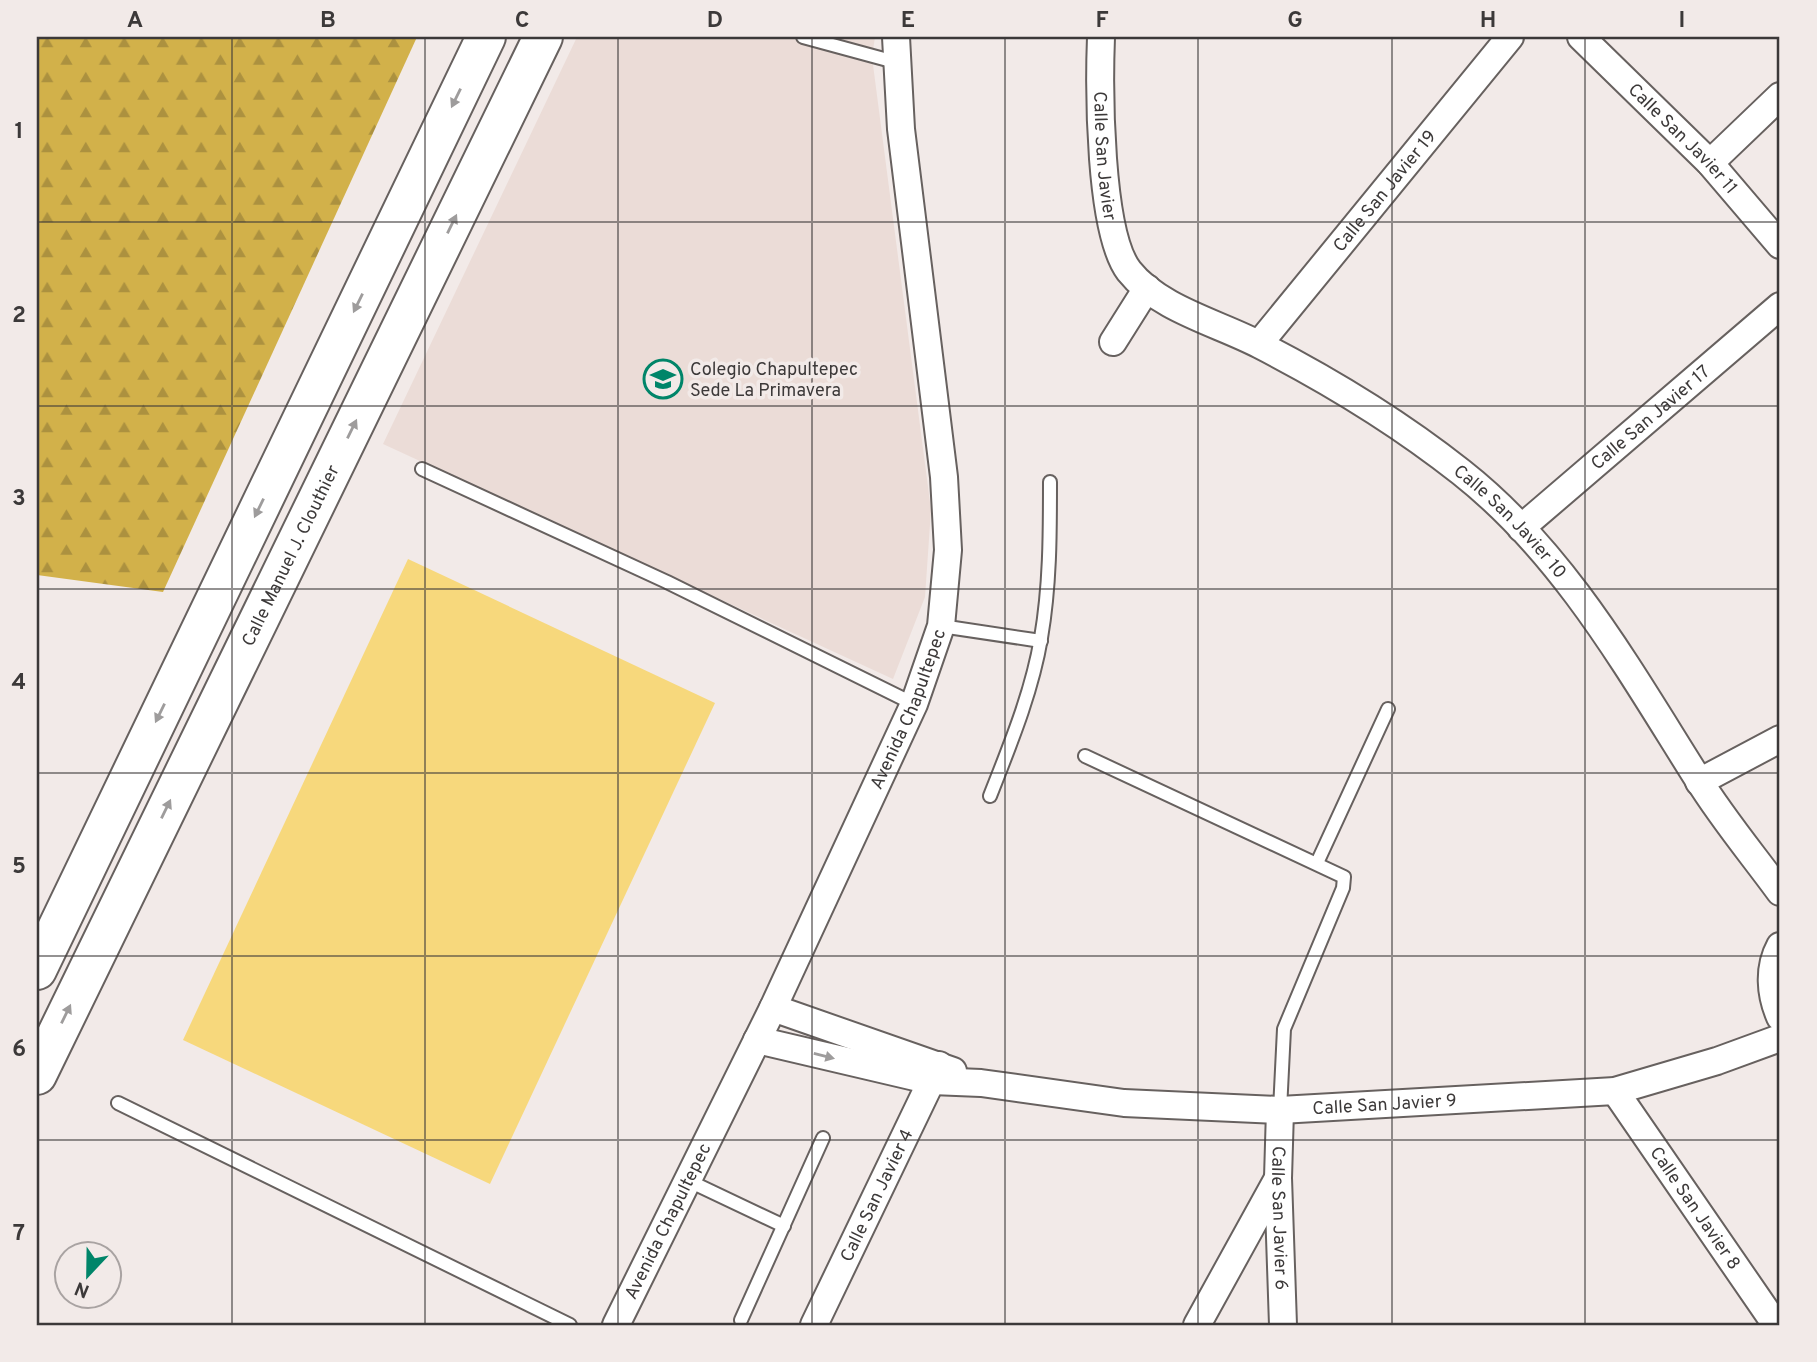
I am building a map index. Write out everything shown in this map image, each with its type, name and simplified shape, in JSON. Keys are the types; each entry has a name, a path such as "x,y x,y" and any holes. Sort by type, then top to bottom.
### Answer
{"main road":[{"path":"37,970 486,37"},
{"name":"Calle Manuel J. Clouthier","path":"37,1075 543,37"}],"street":[{"name":"Calle San Javier","path":"1101,37 1099,91 1110,220 1117,250 1138,279"},
{"name":"Calle San Javier 19","path":"1259,344 1510,37"},
{"name":"Calle San Javier 11","path":"1581,37 1710,163 1780,246"},
{"name":"Avenida Chapultepec","path":"616,1325 690,1181 773,1008 914,704 941,626 948,550 944,477 896,49"},
{"path":"1710,163 1780,96"},
{"path":"1113,342 1138,279"},
{"name":"Calle San Javier 10","path":"1138,279 1178,307 1259,344 1394,423 1462,473 1521,528 1589,610 1640,683 1699,782 1780,892"},
{"name":"Calle San Javier 17","path":"1521,528 1780,306"},
{"path":"1699,782 1780,739"},
{"path":"1780,946 1771,974 1773,996 1780,1017"},
{"name":"Calle San Javier 9","path":"773,1008 935,1073"},
{"name":"Calle San Javier 9","path":"757,1040 981,1083 1124,1103 1280,1110 1615,1091 1717,1061 1780,1038"},
{"name":"Calle San Javier 4","path":"814,1325 935,1073"},
{"name":"Calle San Javier 8","path":"1615,1091 1776,1325"},
{"name":"Calle San Javier 6","path":"1280,1110 1278,1178 1283,1325"},
{"path":"1197,1325 1278,1178"}],"lane":[{"path":"803,37 896,49"},
{"path":"422,469 667,582 914,704"},
{"path":"990,796 1016,728 1041,641 1049,558 1050,482"},
{"path":"941,626 1041,641"},
{"path":"1317,863 1388,709"},
{"path":"1085,756 1344,877 1345,882 1284,1029 1280,1110"},
{"path":"118,1103 570,1325"},
{"path":"741,1320 823,1138"},
{"path":"690,1181 784,1226"}],"shaded area":[{"name":"Colegio Chapultepec Sede La Primavera","path":"577,37 875,37 872,57 931,510 925,597 893,679 383,444"},
{"path":"408,559 715,703 490,1184 183,1040"}],"green space":[{"path":"37,37 417,37 163,592 37,575"}],"place":[{"name":"Colegio Chapultepec Sede La Primavera","path":"663,379"}]}
